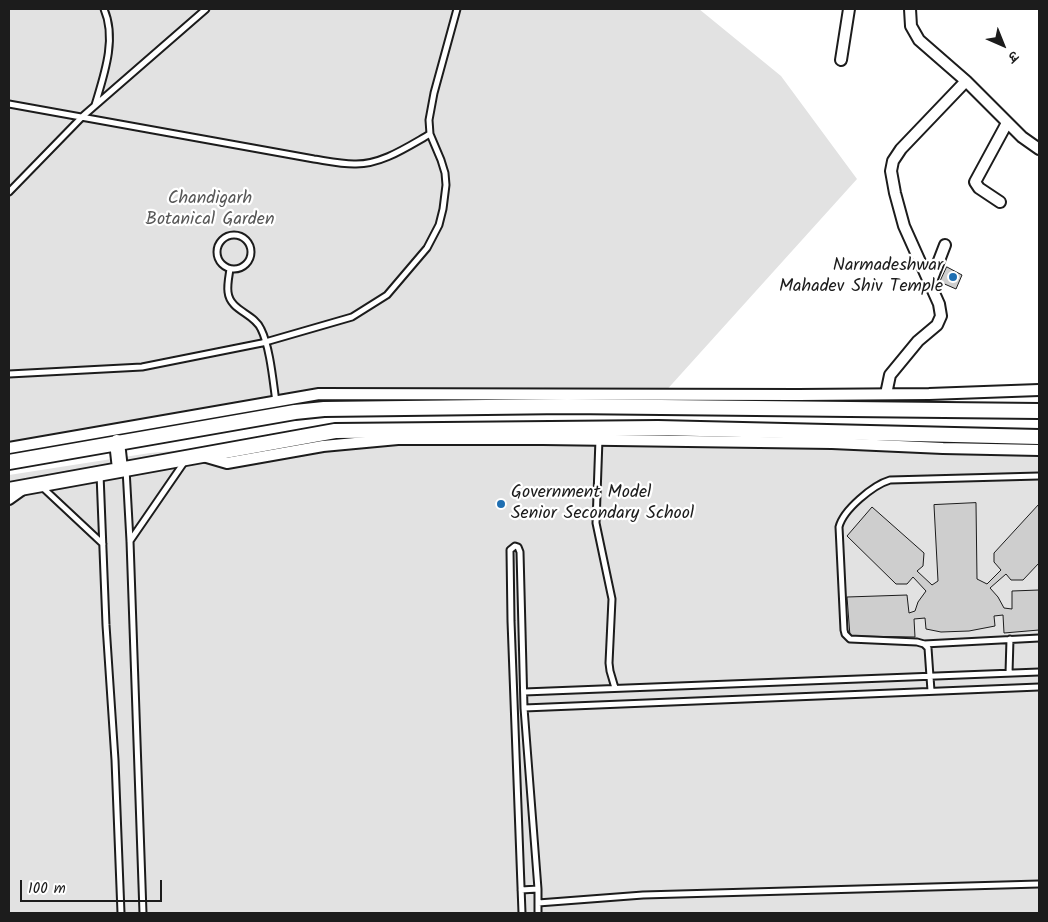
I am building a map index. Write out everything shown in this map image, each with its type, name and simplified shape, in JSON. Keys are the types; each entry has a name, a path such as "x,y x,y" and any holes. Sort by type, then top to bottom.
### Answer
{"main road":[{"path":"9,462 117,442 324,409 567,406 1039,411"},
{"path":"9,490 335,431 599,434 658,428 1039,437"},
{"path":"117,442 123,469"}],"street":[{"path":"841,60 849,9"},
{"path":"910,9 911,26 919,40 966,81 1007,123 1039,150"},
{"path":"886,394 890,375 918,341 937,325 941,316 939,304 904,226 891,171 893,161 901,149 966,81"},
{"path":"1000,202 978,188 975,182 1007,123"},
{"path":"930,284 945,245"},
{"path":"9,448 319,394 886,394 1039,390"},
{"path":"599,434 1039,450"},
{"path":"9,499 33,485"}],"lane":[{"path":"95,106 104,74 110,41 104,9"},
{"path":"9,192 83,116 206,9"},
{"path":"9,374 142,367 266,342 352,318 387,295 427,248 439,225 443,209 446,185 441,160 430,134 429,120 434,93 457,9"},
{"path":"9,104 314,159 355,164 372,162 401,151 430,134"},
{"path":"232,235 243,238 250,246 250,256 248,261 240,268 230,269 220,262 217,251 221,241 232,235"},
{"path":"230,269 227,290 229,297 233,304 261,327 266,342 276,402"},
{"path":"599,434 596,523 612,599 609,662 615,688"},
{"path":"130,541 195,456"},
{"path":"123,469 130,541 143,913"},
{"path":"100,473 106,625 116,760 121,913"},
{"path":"1039,476 890,480 879,485 850,508 843,516 839,527 845,634 854,640 917,642 924,644 1039,638"},
{"path":"33,485 103,544"},
{"path":"522,913 511,621 510,551 515,546 520,552 524,708 538,890 538,913"},
{"path":"1009,673 1010,639"},
{"path":"924,644 928,648 932,691"},
{"path":"524,692 1039,672"},
{"path":"524,708 1039,687"},
{"path":"538,904 643,894 1039,884"},
{"path":"521,890 538,890"}],"green space":[{"name":"Chandigarh Botanical Garden","path":"9,9 699,9 781,76 857,179 663,394 232,410 9,447"},
{"path":"291,440 1039,452 1039,913 9,913 9,475 150,453"}],"building":[{"path":"947,267 962,275 956,289 940,282"},
{"path":"976,503 977,579 987,584 1001,570 994,562 994,553 1039,504 1039,563 1023,580 1011,580 1006,574 990,588 1004,608 1012,609 1012,591 1039,590 1039,630 1004,633 1003,615 994,616 995,626 969,631 941,632 926,629 925,618 914,619 915,637 850,636 847,597 907,595 909,613 915,611 918,602 926,591 913,577 907,584 896,584 847,536 872,507 924,553 923,566 917,571 932,585 938,581 934,505"}],"place":[{"name":"Narmadeshwar Mahadev Shiv Temple","path":"953,277"},
{"name":"Government Model Senior Secondary School","path":"501,504"}]}
